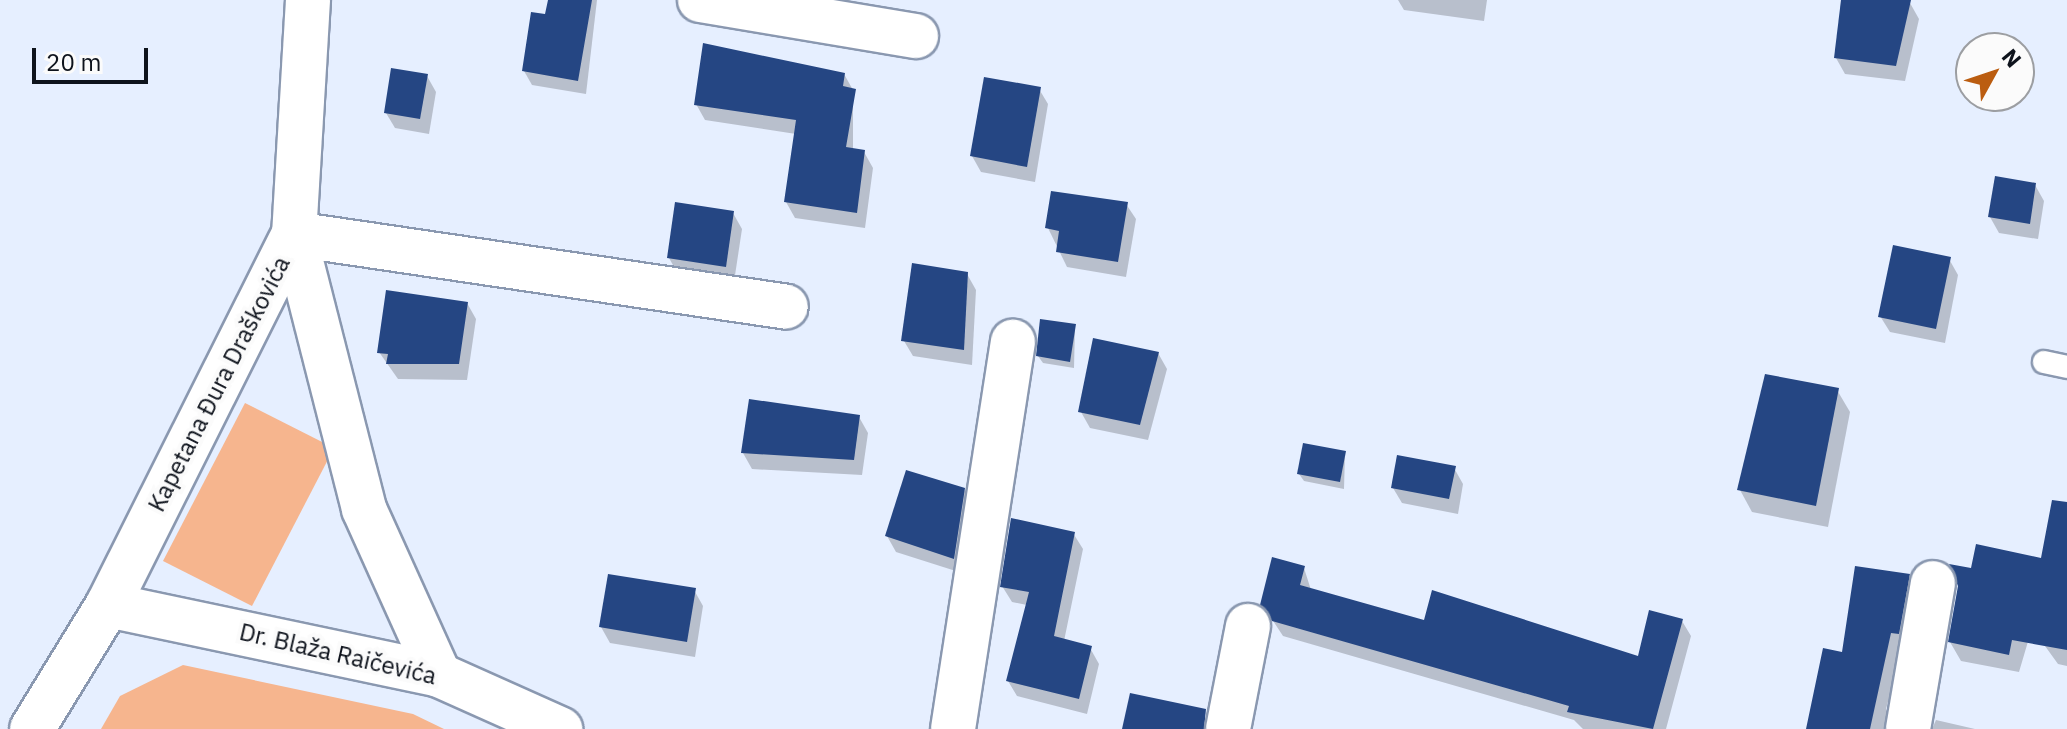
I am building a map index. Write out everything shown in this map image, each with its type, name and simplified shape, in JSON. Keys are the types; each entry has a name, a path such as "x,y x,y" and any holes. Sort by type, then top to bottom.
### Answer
{"street":[{"path":"308,0 294,234 786,307"},
{"path":"700,0 916,36"},
{"name":"Kapetana Đura Draškovića","path":"32,729 108,605 294,234"},
{"name":"Kapetana Đura Draškovića","path":"294,234 364,509 439,675"},
{"path":"953,729 1013,342"},
{"path":"1908,729 1933,583"},
{"name":"Dr. Blaža Raičevića","path":"108,605 439,675 560,729"},
{"path":"1228,729 1248,626"}],"lane":[{"path":"2044,362 2067,367"}],"shaded area":[{"path":"245,403 334,448 252,606 163,561"},
{"path":"183,665 413,714 444,729 101,729 120,696"}],"building":[{"path":"548,0 592,0 578,81 522,71 531,12 545,14"},
{"path":"1841,0 1911,0 1896,66 1834,58"},
{"path":"703,43 845,73 843,86 856,89 846,147 865,150 857,213 784,202 796,120 694,105"},
{"path":"391,68 428,74 420,119 384,113"},
{"path":"984,77 1041,87 1027,167 970,156"},
{"path":"1995,176 2036,183 2030,224 1988,217"},
{"path":"1051,191 1128,202 1118,262 1056,252 1059,231 1045,228"},
{"path":"675,202 734,211 726,267 667,258"},
{"path":"1893,245 1951,257 1936,329 1878,317"},
{"path":"912,263 968,272 964,350 901,341"},
{"path":"386,290 468,302 459,364 386,364 388,354 377,353"},
{"path":"1040,319 1076,324 1070,362 1036,356"},
{"path":"1093,338 1159,352 1140,425 1078,412"},
{"path":"1765,374 1839,388 1816,506 1737,490"},
{"path":"749,399 860,415 854,460 741,453"},
{"path":"1303,443 1346,451 1340,482 1297,474"},
{"path":"1397,455 1456,466 1449,499 1391,488"},
{"path":"906,470 965,488 954,559 885,536"},
{"path":"2052,500 2067,502 2067,650 2012,640 2009,655 1948,642 1958,586 1949,564 1971,568 1976,544 2041,558"},
{"path":"1011,518 1075,532 1054,636 1092,646 1079,699 1006,681 1029,592 1000,587"},
{"path":"1272,557 1305,566 1300,585 1424,620 1432,590 1638,656 1649,610 1683,619 1653,729 1567,712 1569,706 1272,621 1260,605"},
{"path":"1855,566 1910,574 1899,634 1891,633 1870,729 1806,729 1823,648 1842,652"},
{"path":"608,574 696,588 687,642 599,627"},
{"path":"1130,693 1206,709 1204,729 1122,729"}]}
